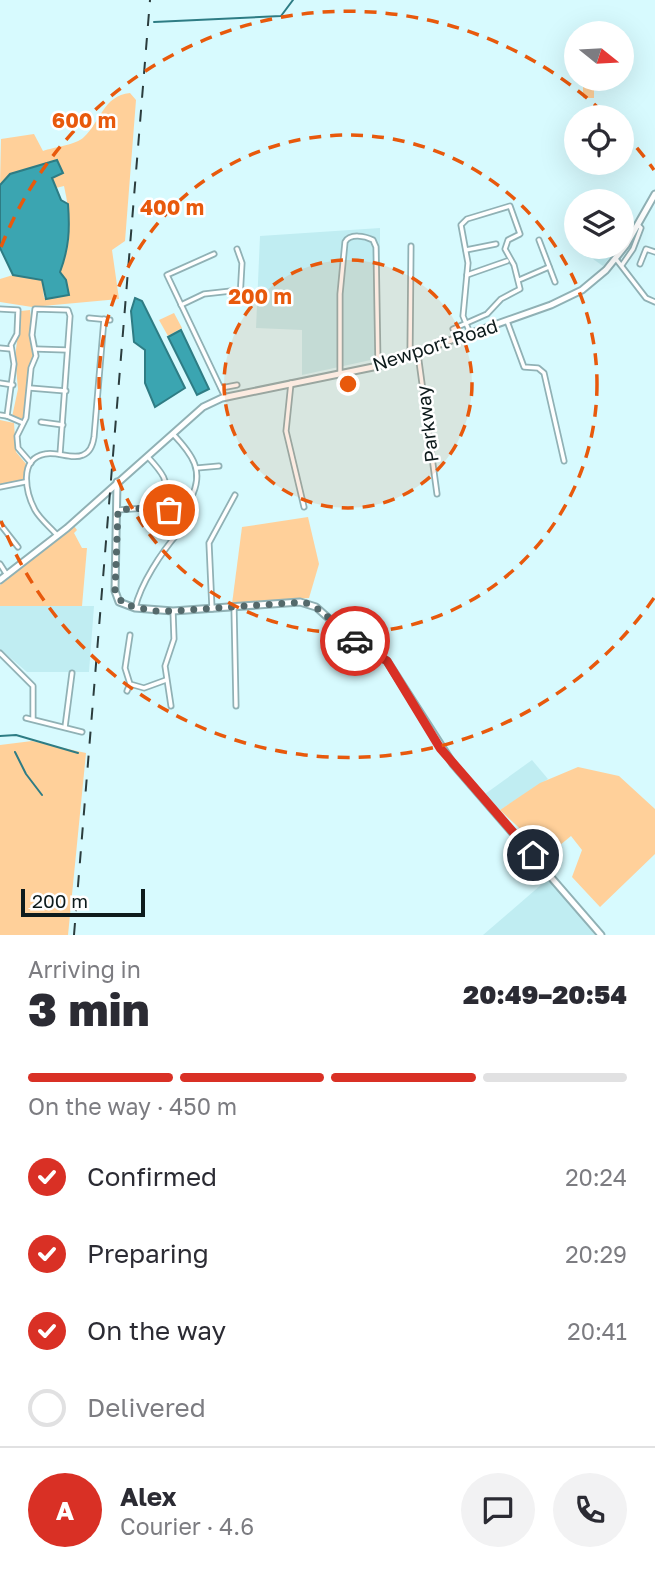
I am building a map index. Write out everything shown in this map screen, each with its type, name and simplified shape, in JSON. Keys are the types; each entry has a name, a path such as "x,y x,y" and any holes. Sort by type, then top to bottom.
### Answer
{"street":[{"name":"Newport Road","path":"634,231 655,194"},
{"path":"466,250 505,244 520,234 509,206 463,222 467,275 462,305 470,335"},
{"path":"634,246 639,234 638,225"},
{"path":"340,372 340,290 345,242 352,237 366,237 373,240 376,247 378,366"},
{"path":"539,240 555,282"},
{"path":"453,329 487,314 501,299 518,290 519,280 505,244"},
{"path":"411,246 411,356"},
{"path":"237,249 242,263 240,298"},
{"path":"634,249 644,253"},
{"path":"640,264 646,249 655,252"},
{"path":"214,254 167,275 225,397"},
{"name":"Newport Road","path":"0,580 57,535 203,407 225,397 378,366 418,354 582,290 616,259"},
{"path":"616,259 646,298 655,302"},
{"path":"622,265 626,259"},
{"path":"467,275 507,261"},
{"path":"519,280 549,267"},
{"path":"181,305 204,294 240,290"},
{"path":"31,463 18,448 17,436 23,423 36,349 32,335 32,312 35,309 63,308 68,310 70,316 60,454"},
{"path":"0,310 18,310 17,334 11,349 14,364 13,385 7,416"},
{"path":"89,318 110,320"},
{"path":"57,535 36,511 26,481 31,463 42,454 83,455 93,444 104,319"},
{"path":"508,321 524,367 538,368 544,373 564,461"},
{"path":"0,348 11,349"},
{"path":"36,349 67,350"},
{"name":"Parkway","path":"418,354 437,494"},
{"path":"0,383 13,385"},
{"path":"291,383 286,431 304,507"},
{"path":"220,388 236,385"},
{"path":"30,388 66,391"},
{"path":"0,415 23,423"},
{"path":"41,422 63,425"},
{"path":"172,433 193,455 197,468 196,488 191,498"},
{"path":"146,456 162,473 168,488 164,500 169,510"},
{"path":"197,468 219,466"},
{"path":"0,487 26,481"},
{"path":"117,482 115,591 119,601 135,608 173,611 307,603 320,610 351,638 383,656 453,764 601,935"},
{"path":"212,609 209,543 235,495"},
{"path":"118,510 145,508 164,500"},
{"path":"0,524 18,547"},
{"path":"135,608 141,590 154,571 160,554 178,533"},
{"path":"0,565 7,575"},
{"path":"234,607 236,706"},
{"path":"171,706 172,698 165,666 174,639 173,611"},
{"path":"127,691 130,684 125,668 130,635"},
{"path":"0,653 33,686 33,718"},
{"path":"65,727 72,673"},
{"path":"130,684 144,688 166,680"},
{"path":"26,718 82,732"}],"shaded area":[{"path":"583,91 594,91 594,98 583,98"},
{"path":"130,93 136,100 125,241 112,250 119,299 32,307 0,302 0,279 13,275 42,280 44,298 69,295 60,272 67,251 69,219 64,186 56,188 52,177 57,160 10,174 0,185 1,139 34,134 43,151 76,142 90,131 108,104 121,95"},
{"path":"380,228 380,358 302,375 302,330 256,328 260,236"},
{"path":"593,259 608,259 603,266"},
{"path":"30,310 35,355 23,419 12,417 18,389 15,357 21,311"},
{"path":"174,313 182,328 168,336 159,320"},
{"path":"0,420 14,423 16,452 27,465 23,480 0,485"},
{"path":"308,517 319,564 309,598 232,604 242,527"},
{"path":"74,526 77,530 74,533 82,548 87,548 82,606 0,606 0,585"},
{"path":"0,606 94,606 89,672 27,672 0,649"},
{"path":"32,741 86,753 68,935 0,935 0,745"},
{"path":"532,760 548,779 500,810 485,794"},
{"path":"578,767 619,776 655,809 655,854 600,907 572,877 582,850 571,836 548,855 500,810 540,783"},
{"path":"549,878 595,935 483,935"}],"water":[{"path":"57,160 63,173 52,178 61,200 68,204 68,239 60,272 66,280 69,295 46,299 42,280 13,275 0,248 0,185 10,174"},
{"path":"135,298 142,301 185,388 155,407 145,383 145,350 134,342 131,311"},
{"path":"181,330 209,389 197,395 168,337"}],"waterway":[{"path":"154,22 281,16 293,0"},
{"path":"0,736 16,735 78,753"},
{"path":"15,752 26,774 42,795"}],"railway":[{"path":"74,935 150,0"}],"way so far":[{"path":"169,510 164,500 145,508 118,510 115,591 116,597 123,604 153,611 173,611 304,602 320,610 355,641"}],"route":[{"path":"355,641 380,654 387,661 440,748 533,855"}]}
